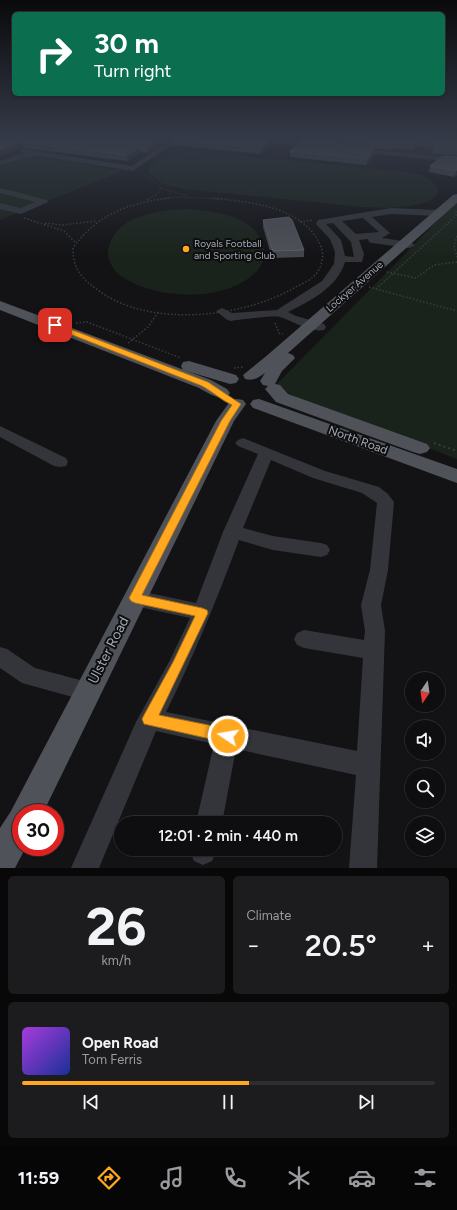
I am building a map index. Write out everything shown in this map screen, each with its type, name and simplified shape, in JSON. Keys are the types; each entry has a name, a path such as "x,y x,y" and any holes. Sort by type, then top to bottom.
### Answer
{"main road":[{"name":"Lockyer Avenue","path":"251,375 316,325 371,287 387,272 406,245 438,214 455,203"},
{"name":"Lockyer Avenue","path":"237,395 269,399 274,392 271,385 275,369 316,325 455,203"},
{"name":"North Road","path":"0,305 205,384 457,476"},
{"name":"North Road","path":"82,336 124,346 237,395"},
{"name":"North Road","path":"251,375 271,385 282,398 457,462"},
{"path":"237,395 251,375"},
{"name":"Ulster Road","path":"30,804 237,395"},
{"path":"0,861 12,840"}],"street":[{"path":"0,190 44,202 21,212 0,206"},
{"path":"0,197 35,207"},
{"path":"276,314 309,296 333,276 337,270 339,260 336,241 321,224 323,220 391,211 438,214"},
{"path":"355,240 369,236 384,235 385,231 364,214"},
{"path":"348,216 362,227 369,236"},
{"path":"333,219 355,240 358,249 358,260 339,260"},
{"path":"355,240 406,245"},
{"path":"222,311 230,317 276,314 316,325"},
{"path":"0,431 60,462"},
{"path":"243,443 334,480 374,492 381,496 386,502 379,570 371,605 375,631 367,765 363,868"},
{"path":"85,868 149,719 178,666 202,613 232,532 266,453"},
{"path":"232,532 273,543 321,550"},
{"path":"135,598 202,613"},
{"path":"304,639 373,651"},
{"path":"0,656 30,676 87,691"},
{"path":"149,719 367,765"},
{"path":"211,816 228,736"}],"path":[{"path":"145,176 152,179 160,188 176,194 241,201 262,206 300,222 311,229 323,251 321,262 316,274 280,297 263,303 222,311 192,313 139,308 115,300 96,290 84,280 74,268 72,256 73,248 76,243 98,220 119,209 142,202 155,196 160,188"},
{"path":"142,202 178,197 200,197"},
{"path":"371,287 387,272 456,216 455,203"},
{"path":"22,217 64,231 76,243"},
{"path":"38,222 62,225 98,220"},
{"path":"457,236 454,245 457,257"},
{"path":"387,272 416,278 434,265 457,262"},
{"path":"316,274 333,276"},
{"path":"371,287 457,311"},
{"path":"124,346 148,327 159,311"},
{"path":"276,314 279,333 288,336"}],"shaded area":[{"path":"0,176 111,176 0,220"},
{"path":"152,176 422,176 430,179 434,183 438,192 435,197 425,203 389,208 362,207 184,189 159,182"},
{"path":"457,201 457,459 301,400 275,386"},
{"name":"Royals Football and Sporting Club","path":"186,209 224,214 234,217 250,226 261,240 266,254 258,270 242,282 226,289 187,295 149,289 131,282 117,273 110,263 108,251 112,239 118,230 138,217 162,211"}],"building":[{"path":"289,217 292,220 304,250 273,251 263,220"}],"place":[{"name":"Royals Football and Sporting Club","path":"186,249"}],"route":[{"path":"55,325 205,384 221,393 227,400 237,404 225,421 135,598 202,613 178,666 149,719 228,736"}]}
